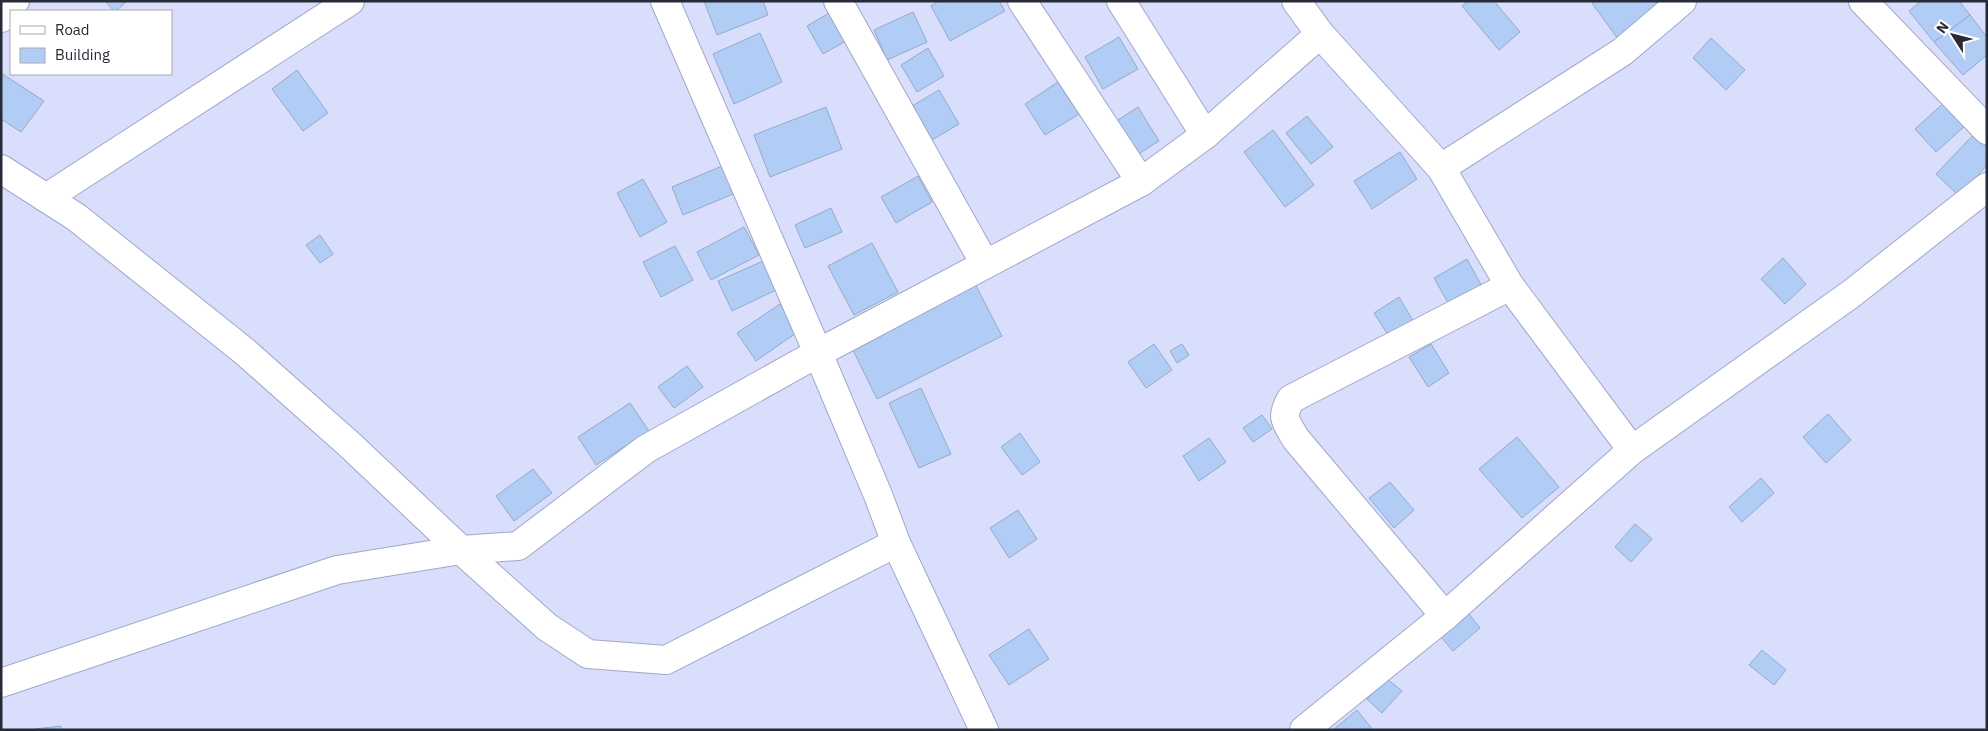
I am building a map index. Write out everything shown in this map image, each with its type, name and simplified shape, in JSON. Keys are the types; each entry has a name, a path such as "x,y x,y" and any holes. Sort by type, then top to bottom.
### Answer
{"street":[{"path":"1,18 15,1"},
{"path":"46,198 350,1"},
{"path":"665,1 818,353 896,543 984,730"},
{"path":"838,1 985,264"},
{"path":"1022,1 1141,182"},
{"path":"1121,1 1205,135"},
{"path":"1296,1 1320,34 1441,168 1510,286 1632,450"},
{"path":"1441,168 1622,52 1682,1"},
{"path":"1862,1 1987,130"},
{"path":"1,683 337,570 461,550 518,546 646,449 818,353 1141,182 1205,135 1320,34"},
{"path":"1,169 76,217 244,351 350,444 461,550 547,627 588,654 666,660 896,543"},
{"path":"1304,730 1445,616 1632,450 1851,294 1987,187"},
{"path":"1445,616 1296,439 1286,422 1284,410 1291,399 1510,286"}],"building":[{"path":"105,1 127,1 117,10 113,10"},
{"path":"704,1 763,1 768,15 717,35"},
{"path":"939,1 999,1 1005,11 950,41 931,6"},
{"path":"1468,1 1494,1 1520,32 1499,50 1462,6"},
{"path":"1594,1 1659,1 1665,10 1621,43 1592,3"},
{"path":"1921,1 1959,1 1970,15 1934,42 1909,11"},
{"path":"836,9 853,37 823,54 807,26"},
{"path":"913,12 927,42 887,60 874,30"},
{"path":"1970,15 1987,37 1987,55 1963,75 1934,42"},
{"path":"760,33 782,82 734,104 713,54"},
{"path":"1119,37 1138,69 1103,89 1085,57"},
{"path":"1711,38 1745,70 1726,90 1693,58"},
{"path":"928,48 944,76 917,92 901,65"},
{"path":"297,70 328,113 303,131 272,89"},
{"path":"1,73 44,101 21,132 1,119"},
{"path":"1058,82 1079,114 1045,135 1025,104"},
{"path":"939,90 959,124 932,140 912,106"},
{"path":"1946,101 1967,124 1936,152 1915,129"},
{"path":"826,107 842,149 770,177 754,135"},
{"path":"1138,107 1159,141 1132,158 1112,124"},
{"path":"1307,116 1333,147 1311,164 1286,133"},
{"path":"1273,130 1314,185 1285,207 1244,152"},
{"path":"1975,133 1987,144 1987,165 1959,196 1936,174"},
{"path":"1400,152 1417,179 1372,209 1354,181"},
{"path":"722,166 733,194 683,215 672,187"},
{"path":"918,176 932,202 896,223 881,197"},
{"path":"643,179 667,222 640,237 617,193"},
{"path":"831,208 842,232 805,248 795,225"},
{"path":"744,227 759,255 711,280 697,252"},
{"path":"320,235 333,254 320,263 306,245"},
{"path":"872,243 898,292 854,315 828,266"},
{"path":"675,246 693,280 661,297 643,262"},
{"path":"1783,258 1806,284 1785,304 1761,279"},
{"path":"1467,259 1484,290 1451,308 1434,278"},
{"path":"763,261 776,290 732,311 718,281"},
{"path":"975,284 1002,336 877,399 851,346"},
{"path":"1399,297 1416,326 1392,341 1374,313"},
{"path":"780,304 799,331 756,361 737,333"},
{"path":"1154,344 1172,370 1146,388 1128,362"},
{"path":"1182,344 1189,355 1177,363 1170,351"},
{"path":"1431,344 1449,373 1428,387 1409,357"},
{"path":"687,366 703,387 674,408 658,387"},
{"path":"921,388 951,454 919,468 889,403"},
{"path":"630,403 649,431 596,465 578,437"},
{"path":"1828,414 1851,440 1826,463 1803,437"},
{"path":"1262,415 1272,429 1253,442 1243,428"},
{"path":"1020,433 1040,462 1022,475 1001,447"},
{"path":"1517,437 1559,487 1522,518 1479,469"},
{"path":"1209,438 1226,462 1199,481 1183,456"},
{"path":"533,469 552,493 514,521 496,496"},
{"path":"1761,478 1774,493 1742,522 1729,507"},
{"path":"1390,482 1414,510 1394,528 1369,498"},
{"path":"1018,510 1037,539 1009,558 990,528"},
{"path":"1635,524 1652,539 1631,562 1615,547"},
{"path":"1469,614 1480,628 1453,651 1441,637"},
{"path":"1029,629 1049,659 1009,685 989,655"},
{"path":"1762,650 1786,670 1774,685 1749,665"},
{"path":"1386,678 1402,691 1382,713 1367,699"},
{"path":"1357,710 1373,730 1333,730"},
{"path":"61,726 61,730 35,730 35,729"}]}
